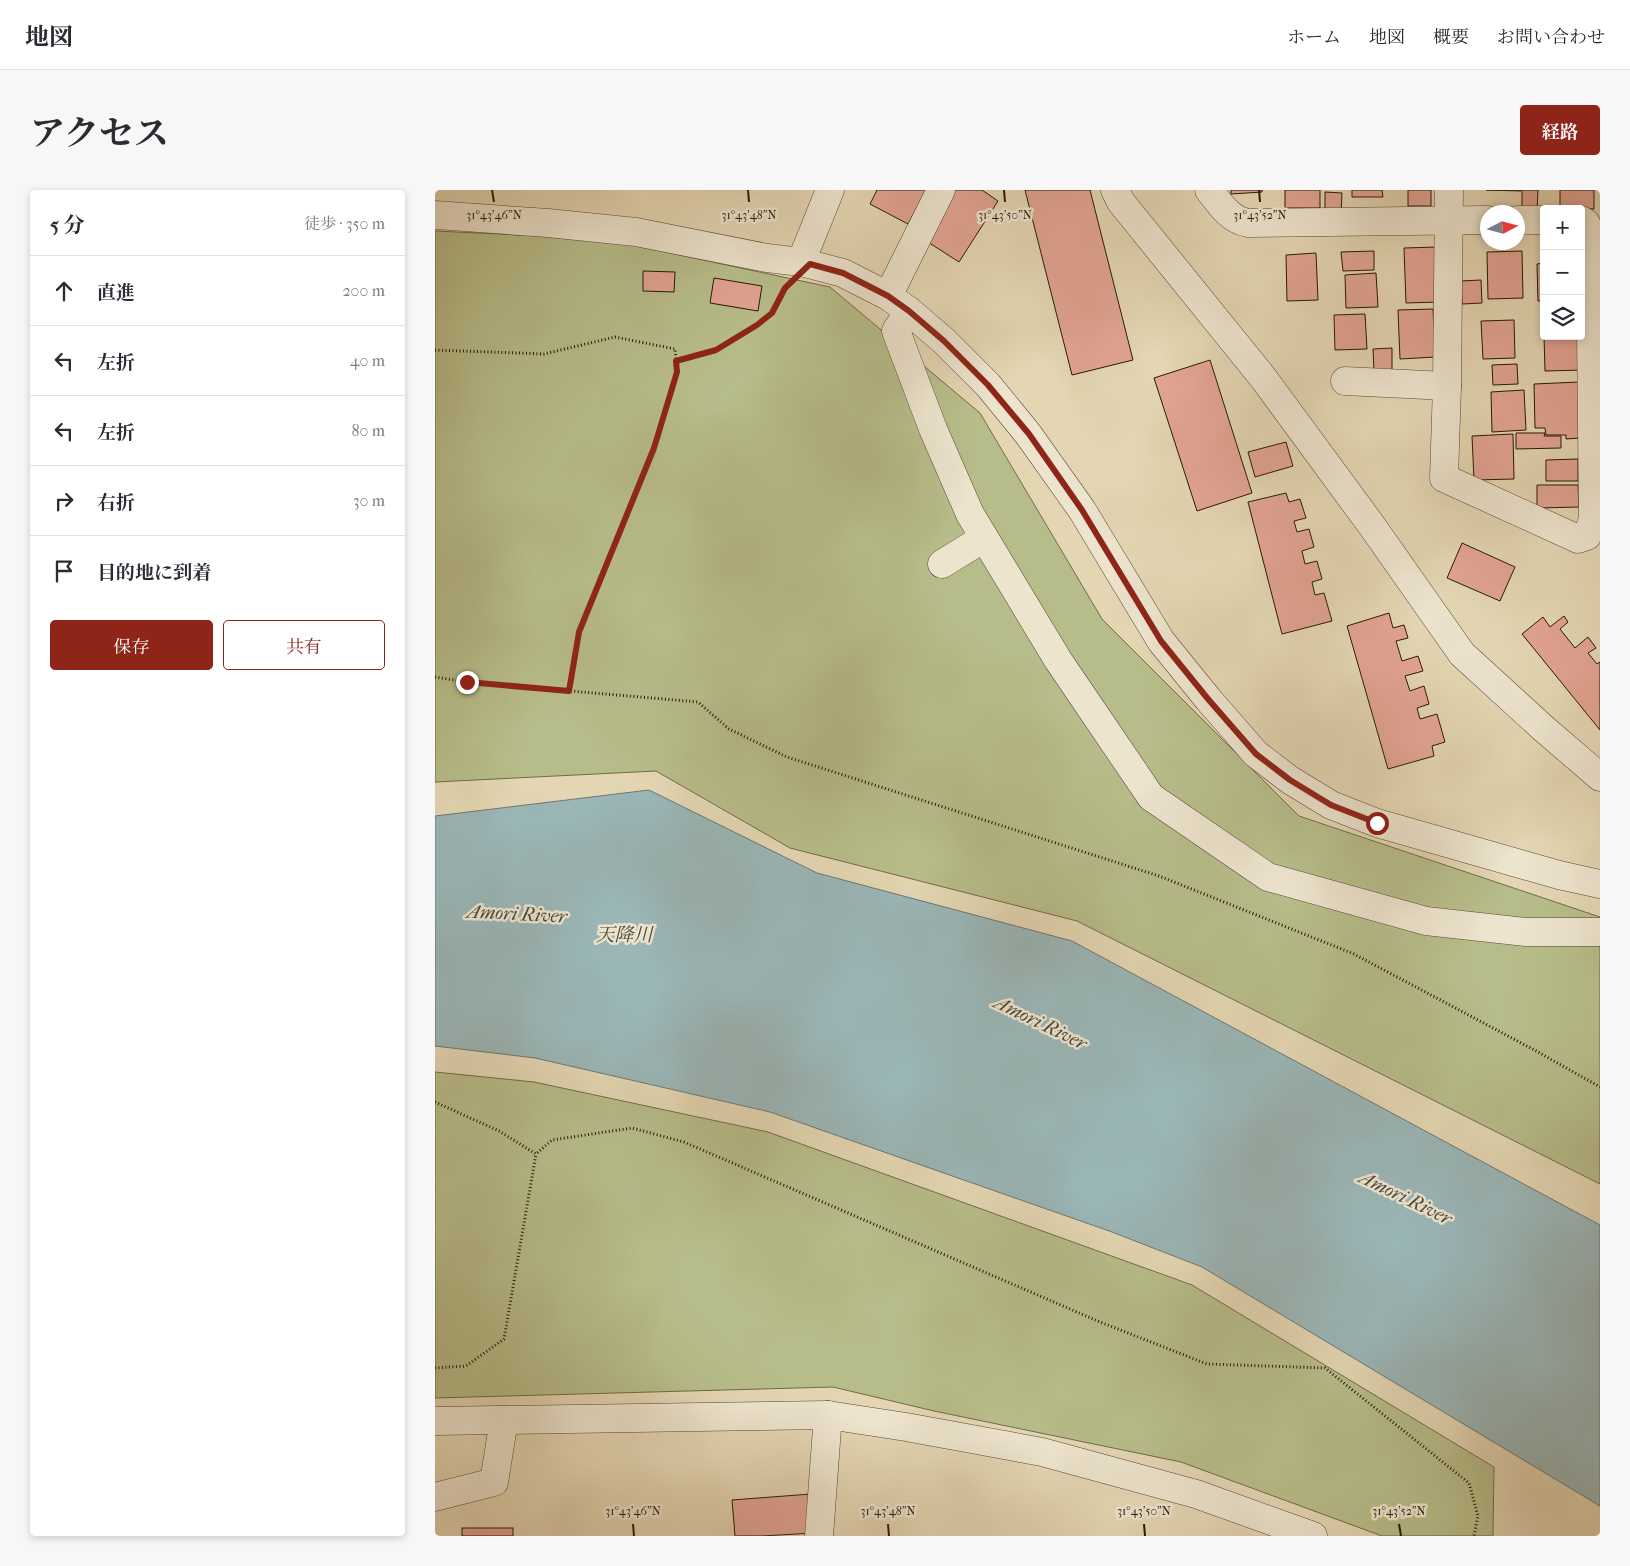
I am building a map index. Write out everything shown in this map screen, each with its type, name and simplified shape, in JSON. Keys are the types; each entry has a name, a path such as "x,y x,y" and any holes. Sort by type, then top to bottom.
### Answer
{"street":[{"path":"805,263 831,190"},
{"path":"941,190 899,303 896,331 933,429 970,514 1058,660 1151,797 1268,877 1426,921 1526,932 1600,932"},
{"path":"1115,190 1121,202 1264,378 1462,654 1600,778"},
{"path":"1209,190 1233,217 1240,221 1248,222 1480,220"},
{"path":"1449,190 1444,478 1578,539 1587,536 1593,519 1590,234 1585,223"},
{"path":"435,214 635,232 767,258 805,263 843,273 899,303 944,341 988,385 1029,434 1082,510 1161,641 1256,754 1290,780 1331,805 1377,823 1559,875 1600,884"},
{"path":"1525,220 1540,220"},
{"path":"1345,380 1447,386"},
{"path":"942,564 984,538"},
{"path":"819,1536 828,1415"},
{"path":"435,1421 828,1415 1042,1452 1197,1494 1313,1536"},
{"path":"435,1497 494,1482 504,1420"}],"path":[{"path":"676,361 716,350 757,325 772,313 785,288 805,263"},
{"path":"435,350 544,354 615,337 675,350 677,372 654,448 579,632 569,691"},
{"path":"435,676 467,682 698,702 729,729 787,756 1159,876 1354,954 1600,1087"},
{"path":"435,1102 499,1131 536,1154"},
{"path":"435,1368 466,1366 504,1339 536,1154 552,1140 632,1128 684,1142 1100,1322 1207,1364 1325,1368 1469,1484 1478,1516 1474,1536"}],"green space":[{"path":"435,231 604,239 830,287 980,413 1102,619 1299,816 1600,917 1600,1184 1077,921 790,848 656,771 435,782"},
{"path":"435,1072 534,1082 768,1132 1192,1285 1494,1467 1493,1536 1382,1536 1181,1462 934,1411 833,1387 435,1398"}],"water":[{"name":"天降川","path":"649,790 817,873 1072,941 1600,1225 1600,1506 1202,1267 1112,1232 770,1112 535,1058 435,1046 435,816"}],"building":[{"path":"877,190 926,190 908,224 870,204"},
{"path":"950,190 982,190 998,201 959,262 920,237"},
{"path":"1025,190 1090,190 1133,360 1072,375"},
{"path":"1231,190 1262,190 1262,192 1231,194"},
{"path":"1285,190 1320,190 1320,208 1285,208"},
{"path":"1352,190 1382,190 1383,197 1352,197"},
{"path":"1408,190 1431,190 1431,206 1408,206"},
{"path":"1486,190 1521,190 1521,191"},
{"path":"1522,190 1538,190 1537,213 1525,212 1525,205 1522,205"},
{"path":"1560,190 1594,190 1594,209 1585,209 1585,205 1560,205"},
{"path":"1325,192 1342,193 1341,215 1325,215"},
{"path":"1437,247 1439,302 1406,303 1404,248"},
{"path":"1374,251 1374,270 1343,271 1341,252"},
{"path":"1522,251 1523,298 1488,299 1487,252"},
{"path":"1316,253 1318,300 1287,301 1286,255"},
{"path":"1537,264 1540,264 1540,301 1538,301"},
{"path":"643,271 675,272 674,292 643,291"},
{"path":"1376,273 1378,307 1346,308 1345,275"},
{"path":"714,278 762,286 758,311 710,303"},
{"path":"1481,280 1482,303 1462,304 1461,281"},
{"path":"1433,309 1435,357 1400,359 1398,310"},
{"path":"1365,314 1367,349 1335,350 1334,315"},
{"path":"1514,320 1515,358 1483,359 1481,321"},
{"path":"1544,340 1581,340 1584,370 1545,371"},
{"path":"1392,348 1392,370 1374,371 1373,349"},
{"path":"1210,360 1252,493 1197,511 1154,378"},
{"path":"1517,364 1518,384 1493,385 1492,365"},
{"path":"1579,382 1580,438 1566,439 1566,435 1546,435 1545,428 1535,428 1534,384"},
{"path":"1524,390 1526,430 1492,432 1491,392"},
{"path":"1516,433 1545,433 1544,436 1561,436 1561,448 1516,449"},
{"path":"1513,434 1514,479 1474,480 1472,436"},
{"path":"1286,442 1293,466 1255,477 1248,452"},
{"path":"1578,459 1578,481 1546,481 1546,460"},
{"path":"1537,485 1578,485 1579,507 1537,508"},
{"path":"1286,493 1289,502 1300,499 1306,518 1294,521 1297,532 1309,529 1314,547 1302,551 1305,564 1317,561 1322,579 1312,582 1315,595 1324,593 1332,621 1282,634 1248,502"},
{"path":"1462,543 1515,567 1500,601 1447,578"},
{"path":"1389,613 1393,628 1404,625 1408,638 1396,641 1402,661 1418,656 1423,671 1405,676 1410,691 1424,686 1429,704 1417,708 1420,719 1437,714 1445,742 1432,746 1434,756 1388,769 1347,626"},
{"path":"1564,616 1568,622 1560,629 1575,648 1588,637 1596,648 1588,653 1597,664 1600,662 1600,730 1522,634 1543,617 1550,627"},
{"path":"811,1494 814,1533 735,1536 732,1500"},
{"path":"462,1528 513,1528 513,1536 462,1536"}],"route":[{"path":"467,682 569,691 579,632 654,448 677,372 676,361 716,350 757,325 772,313 785,288 810,264 843,273 888,296 944,341 988,385 1029,434 1082,510 1161,641 1256,754 1290,780 1331,805 1377,823"}],"water label":[{"name":"Amori River","path":"517,913"},
{"name":"Amori River","path":"1041,1022"},
{"name":"Amori River","path":"1406,1197"}]}
